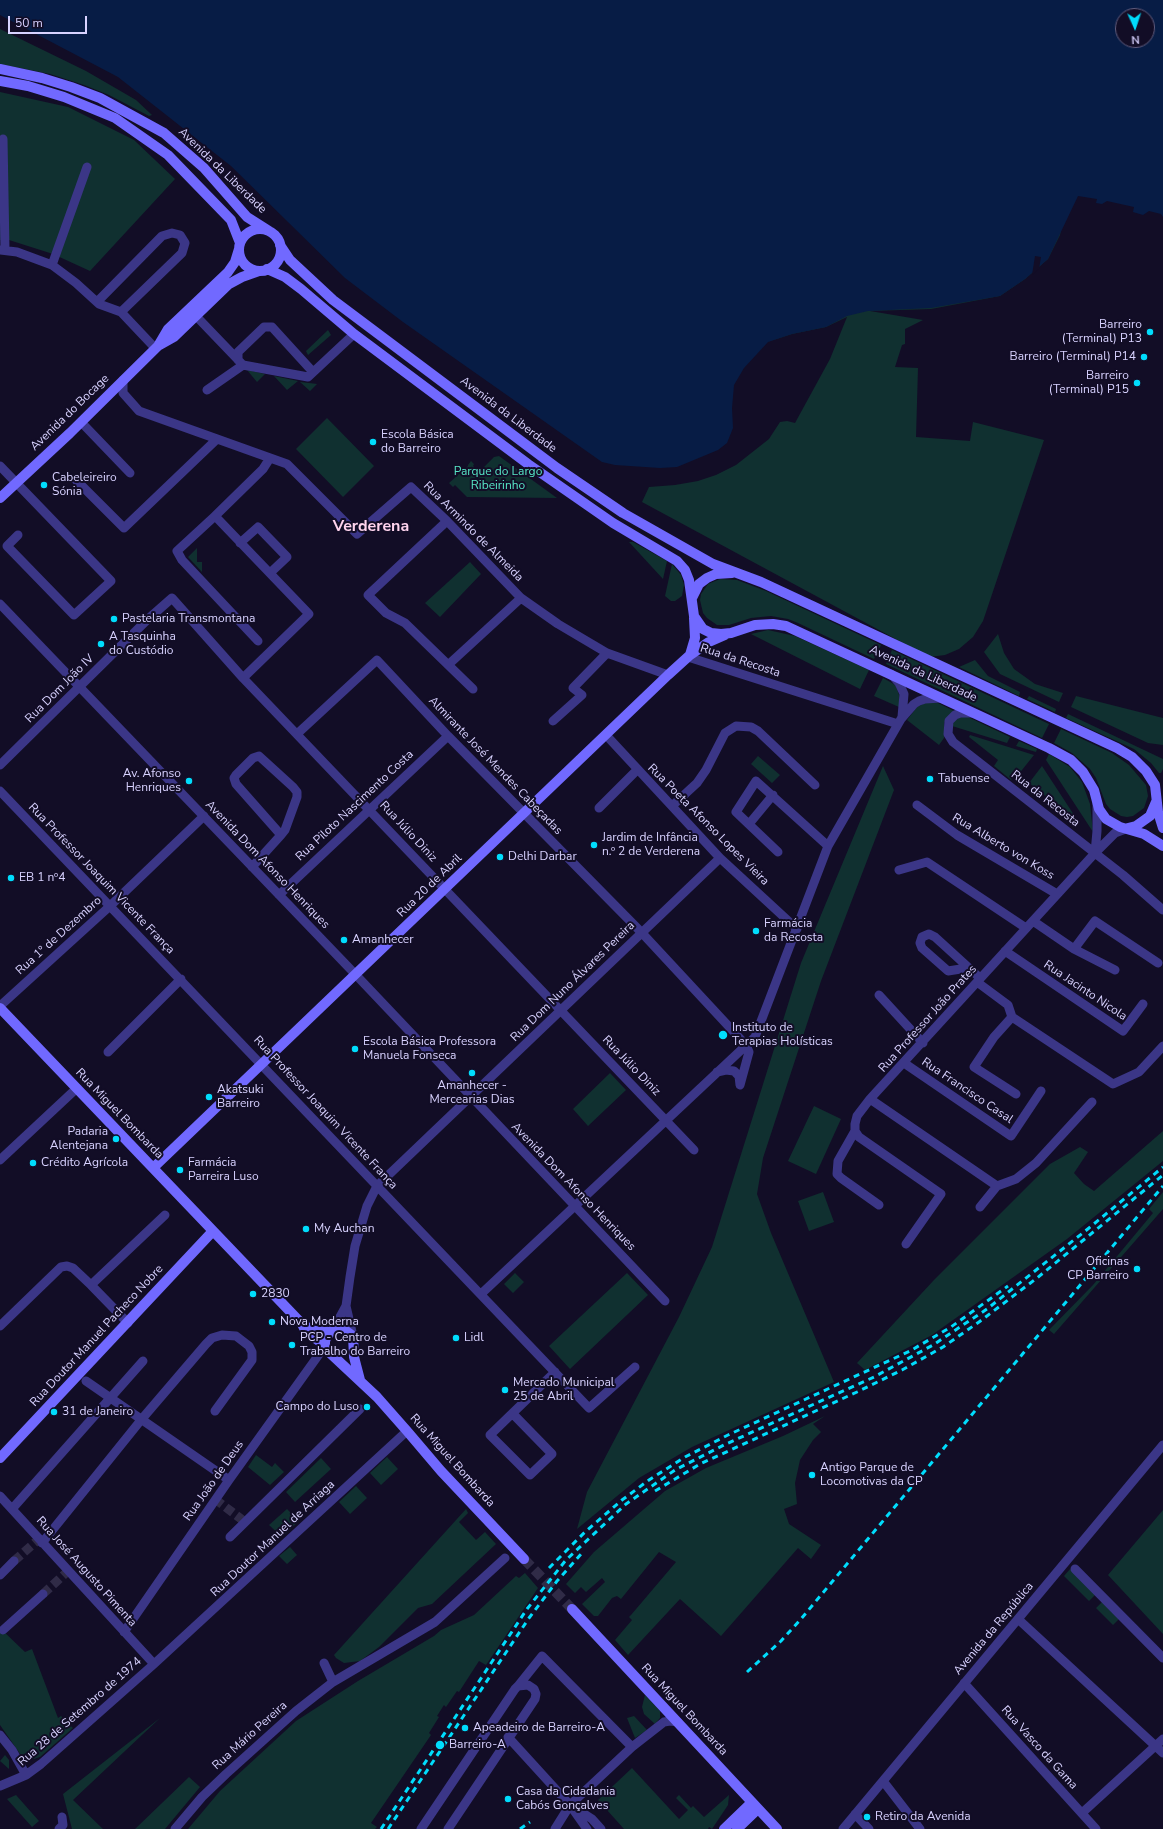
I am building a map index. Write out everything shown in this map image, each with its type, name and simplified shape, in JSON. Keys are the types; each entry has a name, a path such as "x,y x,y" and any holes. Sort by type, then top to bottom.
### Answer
{"main road":[{"name":"Avenida da Liberdade","path":"0,69 42,78 100,98 164,133 204,168 247,217 269,231"},
{"path":"0,81 28,86 64,97 115,118 168,156 231,220 240,246"},
{"path":"264,270 277,262 281,251 280,245 274,234 269,231 258,229 248,233 240,246 239,254 245,265 250,268 264,270 285,277 354,334 528,464 613,523 677,561 685,570 692,598 695,638 689,656"},
{"name":"Avenida da Liberdade","path":"280,245 290,260 333,300 557,468 623,513 713,564 742,574 1116,748 1132,757 1146,771 1155,785 1158,812 1163,828"},
{"name":"Avenida do Bocage","path":"0,498 81,422 156,347 168,329 228,272 235,262 240,246"},
{"name":"Avenida do Bocage","path":"156,347 174,337 229,284 242,277 264,270"},
{"name":"Avenida da Liberdade","path":"692,598 699,584 707,578 716,574 742,574"},
{"name":"Avenida da Liberdade","path":"694,616 703,629 711,633 731,633 755,624 774,624 786,626 1049,748 1071,760 1089,780 1099,809 1106,819 1112,823 1144,834 1163,846"},
{"name":"Rua 20 de Abril","path":"153,1168 668,675 689,656 709,642 731,633"},
{"path":"1128,828 1136,826 1150,816 1155,808 1157,798"},
{"name":"Rua Miguel Bombarda","path":"0,1007 302,1324 306,1332 325,1346 333,1356 360,1380 407,1430 441,1471 524,1559"},
{"name":"Rua Doutor Manuel Pacheco Nobre","path":"0,1458 213,1231"},
{"name":"Rua Miguel Bombarda","path":"302,1324 315,1331 331,1331 342,1328 352,1336 355,1365 360,1380"},
{"path":"325,1346 326,1336 331,1331"},
{"path":"333,1356 343,1357 353,1348"},
{"name":"Rua Miguel Bombarda","path":"572,1609 777,1829"},
{"path":"724,1829 755,1806"},
{"path":"736,1829 755,1806"}],"street":[{"path":"4,139 2,250 17,252 52,265 76,283 97,302 121,312 156,347"},
{"path":"52,265 87,167"},
{"path":"97,302 162,236 172,233 180,235 185,243 182,253 121,312"},
{"path":"196,316 241,362 308,377 354,334"},
{"path":"241,362 238,352 264,327 272,327 313,372"},
{"path":"207,390 241,362"},
{"name":"Rua Armindo de Almeida","path":"122,380 123,393 139,411 287,464 357,534 411,487 447,521 521,598 558,624 608,653 668,675"},
{"path":"81,422 130,473"},
{"path":"76,480 124,528 217,439"},
{"path":"258,641 182,560 177,551 263,469 270,458"},
{"path":"0,466 111,581 74,615 7,546 18,536"},
{"path":"215,516 309,614 243,678"},
{"path":"447,521 368,596 386,613 405,623 473,689"},
{"path":"240,543 258,527 286,557 270,574"},
{"name":"Rua Júlio Diniz","path":"172,598 243,678 369,808 445,890 694,1150"},
{"name":"Rua Dom João IV","path":"0,765 147,620 172,598"},
{"path":"448,665 521,598"},
{"name":"Avenida Dom Afonso Henriques","path":"0,604 356,975 665,1301"},
{"path":"553,721 582,696 573,688 608,653"},
{"name":"Rua da Recosta","path":"689,656 900,722"},
{"name":"Almirante José Mendes Cabeçadas","path":"297,734 376,660 448,736 642,933 746,1045"},
{"path":"890,673 899,684 904,694 900,722"},
{"path":"481,1294 755,1037 828,846 900,722 914,704 919,701 924,699 943,698"},
{"name":"Rua da Recosta","path":"976,714 960,713 952,718 947,729 952,742 1123,875 1163,910"},
{"path":"672,806 697,783 706,770 725,733 736,726 751,727 758,731 815,785"},
{"name":"Rua Poeta Afonso Lopes Vieira","path":"606,735 720,858 797,929"},
{"name":"Rua Piloto Nascimento Costa","path":"279,895 369,808 448,736"},
{"path":"252,866 281,835 285,830 298,797 297,792 259,756 253,758 234,778 236,784 281,835"},
{"path":"599,808 637,770"},
{"path":"778,852 736,812 756,781 828,846"},
{"name":"Rua Professor Joaquim Vicente França","path":"0,790 589,1408 634,1367"},
{"path":"749,824 773,795"},
{"path":"1095,853 1098,816 1097,801"},
{"name":"Rua Alberto von Koss","path":"917,805 957,835 1057,894"},
{"name":"Rua 1º de Dezembro","path":"0,1007 110,906 204,816"},
{"name":"Rua Professor João Prates","path":"879,1205 837,1174 838,1161 855,1131 857,1116 870,1099 923,1043 978,980 1095,853 1115,834 1128,828"},
{"name":"Rua Dom Nuno Álvares Pereira","path":"352,1336 346,1306 355,1246 367,1206 377,1186 720,858"},
{"path":"899,870 927,862 1026,928"},
{"path":"1033,921 1074,949 1115,970"},
{"path":"1074,949 1095,921 1158,963"},
{"path":"967,968 948,972 922,948 920,943 922,937 929,934 935,936 967,968 978,980 1008,1005 1012,1017 1113,1084 1139,1072 1163,1046"},
{"name":"Rua Jacinto Nicola","path":"1005,951 1123,1031 1143,1004"},
{"path":"108,1052 181,979"},
{"name":"Rua Francisco Casal","path":"879,995 923,1043"},
{"path":"1012,1017 994,1037 974,1067 1016,1094"},
{"path":"718,1072 726,1070 734,1071 739,1076 740,1085 749,1052 746,1045"},
{"name":"Rua Francisco Casal","path":"904,1063 1011,1136 1041,1091"},
{"path":"0,1160 77,1088"},
{"path":"870,1099 997,1186"},
{"path":"980,1207 997,1186 1016,1179 1036,1163 1092,1102"},
{"path":"855,1131 859,1137 941,1194 906,1244"},
{"path":"91,1285 165,1215"},
{"path":"0,1326 61,1267 67,1266 73,1268 128,1323"},
{"name":"Rua Dom Nuno Álvares Pereira","path":"331,1331 346,1306"},
{"path":"42,1543 141,1420 212,1338 222,1335 236,1336 249,1346 252,1352 252,1360 215,1411"},
{"name":"Rua João de Deus","path":"124,1632 229,1480 325,1346"},
{"path":"12,1509 143,1361"},
{"path":"513,1414 552,1454 530,1475 490,1435 555,1372"},
{"path":"86,1381 229,1480"},
{"path":"230,1537 360,1409"},
{"name":"Rua Doutor Manuel de Arriaga","path":"154,1664 407,1430"},
{"name":"Avenida da República","path":"843,1829 1161,1450"},
{"name":"Rua José Augusto Pimenta","path":"0,1496 154,1664"},
{"name":"Rua Mário Pereira","path":"175,1829 202,1797 296,1711 333,1682 435,1622 505,1558"},
{"path":"0,1575 14,1561"},
{"path":"1075,1569 1163,1658"},
{"path":"3,1630 43,1594"},
{"path":"1018,1620 1163,1752"},
{"path":"421,1829 515,1689 542,1656 632,1747"},
{"path":"324,1663 333,1682"},
{"name":"Rua 28 de Setembro de 1974","path":"0,1786 26,1775 41,1764 154,1664"},
{"name":"Rua Vasco da Gama","path":"964,1683 1096,1829"},
{"path":"448,1829 508,1737 535,1699 536,1694 534,1689 528,1685 518,1686"},
{"path":"664,1722 666,1717 666,1709"},
{"path":"555,1829 570,1805 632,1747 664,1722 678,1722"},
{"path":"0,1735 12,1750 26,1775"},
{"path":"508,1737 570,1805 587,1829"},
{"path":"1082,1813 1163,1739"},
{"path":"883,1781 920,1829"},
{"path":"570,1805 592,1819 601,1829"},
{"path":"855,1814 869,1829"},
{"path":"59,1829 64,1825 62,1817"}],"green space":[{"path":"0,29 86,71 136,100 152,115 149,116 109,95 84,85 50,74 0,64"},
{"path":"0,92 68,107 134,140 175,179 90,271 53,254 9,240 0,240"},
{"path":"1067,202 1060,235 1048,259 1025,279 1000,296 931,309 870,311 923,320 905,329 905,344 902,345 895,367 918,368 916,437 970,441 973,422 1044,440 983,621 973,637 959,649 945,655 929,657 642,502 649,487 698,481 716,475 736,465 769,439 780,422 787,421 795,423 830,359 847,317 826,327 792,334 767,342"},
{"path":"328,330 331,335 308,355 306,351"},
{"path":"247,370 265,374 257,382"},
{"path":"274,376 298,381 287,390"},
{"path":"300,382 309,383 317,384 310,391"},
{"path":"327,418 374,466 343,497 296,449"},
{"name":"Parque do Largo Ribeirinho","path":"499,456 557,498 467,497 455,485 453,487 449,483 468,466 471,461 474,464 473,466 479,472 494,457"},
{"path":"629,542 633,542 667,561 663,579"},
{"path":"197,548 197,562 202,562 202,572 188,557"},
{"path":"470,562 481,574 440,617 425,603"},
{"path":"672,564 681,575 684,585 682,596 675,601 671,601 665,596"},
{"path":"720,579 737,580 766,591 881,645 874,659 798,623 788,619 771,616 751,618 729,625 717,625 703,613 700,600 701,594 708,584"},
{"path":"768,630 795,636 869,670 860,689 751,634"},
{"path":"998,634 1004,653 1014,669 1035,684 1063,693 1059,702 1000,674 984,652"},
{"path":"892,650 1049,724 1042,738 886,664"},
{"path":"975,660 988,676 1020,692 1019,696 959,667"},
{"path":"883,678 896,686 899,695 899,707 874,696"},
{"path":"1029,696 1056,709 1055,712 1027,699"},
{"path":"1076,696 1163,718 1163,745 1148,743 1071,707"},
{"path":"927,702 938,703 954,711 944,723 944,738 939,745 907,720 917,707"},
{"path":"1068,714 1163,759 1163,769 1161,773 1159,773 1151,763 1134,749 1066,718"},
{"path":"960,717 968,717 1010,737 1007,743 952,726 954,721"},
{"path":"1061,729 1112,753 1129,765 1146,785 1148,796 1144,808 1133,816 1127,817 1121,816 1110,809 1106,804 1096,778 1090,769 1072,753 1054,743"},
{"path":"970,735 1034,755 1018,775 1016,774 1011,780 994,766 998,760 969,737"},
{"path":"1019,741 1037,749 1036,752 1016,746"},
{"path":"1049,754 1070,767 1082,782 1090,804 1093,832 1046,760"},
{"path":"758,756 780,775 772,783 751,764"},
{"path":"883,766 894,790 821,981 763,1158 757,1194 771,1233 834,1382 692,1447 639,1478 577,1529 587,1492 679,1317 712,1247 801,963"},
{"path":"1042,766 1074,815 1072,817 1029,783"},
{"path":"610,1073 626,1090 588,1126 573,1109"},
{"path":"814,1106 841,1119 816,1174 788,1161"},
{"path":"1163,1131 1163,1161 1067,1239 932,1335 865,1370 857,1363 934,1280 1050,1164 1080,1147 1088,1152 1074,1173 1084,1184 1094,1191"},
{"path":"823,1192 834,1222 809,1231 798,1201"},
{"path":"1163,1192 1163,1209 1054,1334 1049,1330 1093,1285 1153,1213 1149,1209"},
{"path":"515,1273 524,1282 513,1293 504,1284"},
{"path":"627,1273 648,1295 570,1369 549,1346"},
{"path":"825,1416 813,1424 821,1432 813,1440 800,1460 795,1483 797,1504 784,1509 789,1524 821,1545 811,1559 798,1548 721,1636 680,1599 628,1655 615,1640 632,1620 629,1617 676,1562 659,1552 621,1599 617,1596 612,1598 598,1616 594,1616 582,1604 605,1582 602,1578 586,1592 581,1587 575,1593 566,1584 594,1552 665,1491 706,1468 783,1436"},
{"path":"256,1455 272,1467 275,1463 284,1472 270,1485 248,1467"},
{"path":"387,1457 398,1469 381,1485 370,1473"},
{"path":"321,1458 331,1469 295,1502 286,1492"},
{"path":"356,1486 367,1498 350,1514 339,1502"},
{"path":"287,1509 299,1521 282,1537 269,1525"},
{"path":"466,1509 468,1513 459,1522 476,1540 485,1532 496,1544 432,1604 418,1608 379,1647 360,1661 344,1663 336,1658 334,1655"},
{"path":"1163,1510 1163,1634 1108,1575"},
{"path":"290,1547 297,1555 287,1564 279,1556"},
{"path":"1070,1569 1096,1594 1089,1601 1064,1576"},
{"path":"525,1573 538,1588 486,1665 479,1661 459,1692 457,1691 446,1707 444,1705 437,1716 439,1717 429,1733 431,1735 371,1823 377,1827 375,1829 188,1829 220,1791 296,1721 358,1681 434,1636 441,1630 474,1615 516,1576 519,1578"},
{"path":"1102,1602 1119,1619 1113,1625 1096,1608"},
{"path":"0,1628 25,1652 32,1649 58,1718 61,1716 73,1728 40,1757 28,1761 23,1758 0,1725"},
{"path":"645,1695 660,1711 660,1718 655,1724 644,1714 642,1707"},
{"path":"634,1716 647,1730 635,1738 627,1718"},
{"path":"160,1718 73,1800 103,1829 72,1829 63,1794"},
{"path":"5,1755 9,1760 9,1769 0,1761"},
{"path":"632,1768 679,1819 688,1810 676,1798 679,1795 691,1808 693,1806 704,1817 729,1795 728,1805 712,1829 709,1827 708,1829 624,1829 598,1800"},
{"path":"189,1777 200,1787 165,1829 135,1829"},
{"path":"16,1795 39,1821 32,1827 7,1799"}],"water":[{"path":"0,0 1163,0 1163,217 1161,214 1149,211 1143,215 1133,212 1134,207 1107,201 1102,204 1096,203 1097,199 1078,196 1048,259 1025,279 1000,296 931,308 868,311 847,316 826,327 792,334 768,342 744,368 734,385 732,408 733,428 727,443 718,450 677,467 660,468 615,465 602,462 403,322 345,278 231,166 118,77 0,15"}],"pier":[{"path":"1035,256 1041,257 1039,269 1032,275"}],"tunnel":[{"path":"215,1499 245,1522"},
{"path":"14,1561 39,1539"},
{"path":"524,1559 572,1609"},
{"path":"43,1594 68,1571"}],"railway":[{"path":"381,1829 527,1609 566,1560 626,1504 675,1470 726,1444 874,1377 933,1345 987,1309 1163,1167"},
{"path":"655,1491 700,1464 857,1392 902,1370 943,1347 1037,1278 1163,1175"},
{"path":"747,1672 781,1641 801,1619 1163,1186"},
{"path":"549,1568 585,1532 622,1500 649,1480 685,1457 728,1435 910,1351 951,1327 1008,1286"},
{"path":"388,1829 529,1618 557,1581 582,1553"},
{"path":"520,1829 530,1822"}],"place":[{"name":"Barreiro (Terminal) P13","path":"1150,332"},
{"name":"Barreiro (Terminal) P14","path":"1144,357"},
{"name":"Barreiro (Terminal) P15","path":"1137,383"},
{"name":"Escola Básica do Barreiro","path":"373,442"},
{"name":"Cabeleireiro Sónia","path":"44,485"},
{"name":"Pastelaria Transmontana","path":"114,619"},
{"name":"A Tasquinha do Custódio","path":"101,644"},
{"name":"Tabuense","path":"930,779"},
{"name":"Av. Afonso Henriques","path":"189,781"},
{"name":"Jardim de Infância n.º 2 de Verderena","path":"594,845"},
{"name":"Delhi Darbar","path":"500,857"},
{"name":"EB 1 nº4","path":"11,878"},
{"name":"Farmácia da Recosta","path":"756,931"},
{"name":"Amanhecer","path":"344,940"},
{"name":"Instituto de Terapias Holísticas","path":"723,1035"},
{"name":"Escola Básica Professora Manuela Fonseca","path":"355,1049"},
{"name":"Amanhecer - Mercearias Dias","path":"472,1073"},
{"name":"Akatsuki Barreiro","path":"209,1097"},
{"name":"Padaria Alentejana","path":"116,1139"},
{"name":"Crédito Agrícola","path":"33,1163"},
{"name":"Farmácia Parreira Luso","path":"180,1170"},
{"name":"My Auchan","path":"306,1229"},
{"name":"Oficinas CP Barreiro","path":"1137,1269"},
{"name":"2830","path":"253,1294"},
{"name":"Nova Moderna","path":"272,1322"},
{"name":"Lidl","path":"456,1338"},
{"name":"PCP - Centro de Trabalho do Barreiro","path":"292,1345"},
{"name":"Mercado Municipal 25 de Abril","path":"505,1390"},
{"name":"Campo do Luso","path":"367,1407"},
{"name":"31 de Janeiro","path":"54,1412"},
{"name":"Antigo Parque de Locomotivas da CP","path":"812,1475"},
{"name":"Apeadeiro de Barreiro-A","path":"465,1728"},
{"name":"Barreiro-A","path":"440,1745"},
{"name":"Casa da Cidadania Cabós Gonçalves","path":"508,1799"},
{"name":"Retiro da Avenida","path":"867,1817"}],"district":[{"name":"Verderena","path":"371,527"}]}
